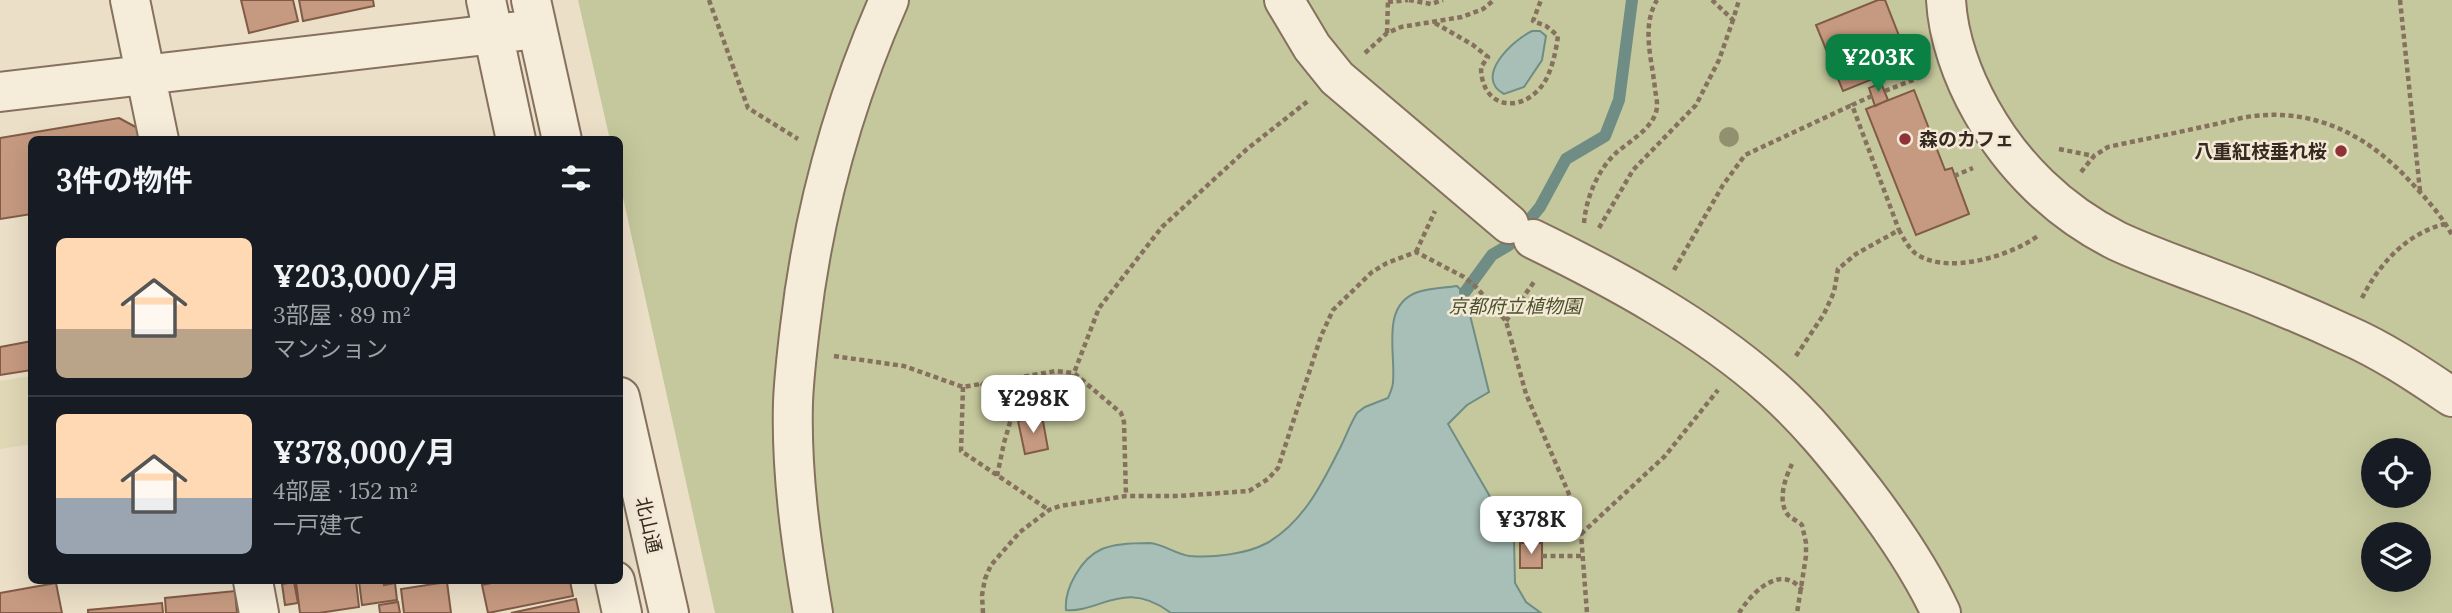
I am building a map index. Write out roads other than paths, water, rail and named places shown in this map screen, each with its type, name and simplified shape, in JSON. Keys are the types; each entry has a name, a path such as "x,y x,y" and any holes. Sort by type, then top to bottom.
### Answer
{"street":[{"path":"130,0 158,136"},
{"path":"813,613 800,536 796,491 793,399 797,354 809,261 831,160 889,0"},
{"path":"1284,0 1312,47 1338,78 1553,245 1654,304 1755,374 1817,434 1844,465 1887,523 1941,613"},
{"path":"1946,0 1948,20 1957,53 1979,107 2017,163 2062,206 2101,232 2130,247 2246,291 2350,336 2452,397"},
{"path":"0,92 145,75 490,17 534,15 561,136"},
{"path":"490,17 515,136"},
{"name":"北山通","path":"623,410 669,613"},
{"path":"254,584 259,613"},
{"path":"616,584 622,613"}],"water":[{"path":"1532,31 1540,31 1546,36 1542,60 1524,87 1504,94 1496,87 1494,69 1515,42"},
{"path":"1457,286 1470,299 1468,307 1489,392 1467,405 1448,424 1514,538 1515,583 1526,602 1541,613 1171,613 1140,598 1126,597 1078,610 1066,610 1068,593 1075,575 1087,559 1102,549 1149,543 1190,556 1219,556 1259,547 1279,535 1309,503 1332,465 1357,413 1388,398 1393,382 1392,331 1398,307 1406,298 1418,292"}],"waterway":[{"path":"1465,292 1492,255 1509,245 1540,207 1566,159 1605,136 1619,100 1632,0"}],"place":[{"name":"森のカフェ","path":"1905,139"},
{"name":"八重紅枝垂れ桜","path":"2341,151"}],"park label":[{"name":"京都府立植物園","path":"1515,306"}]}
